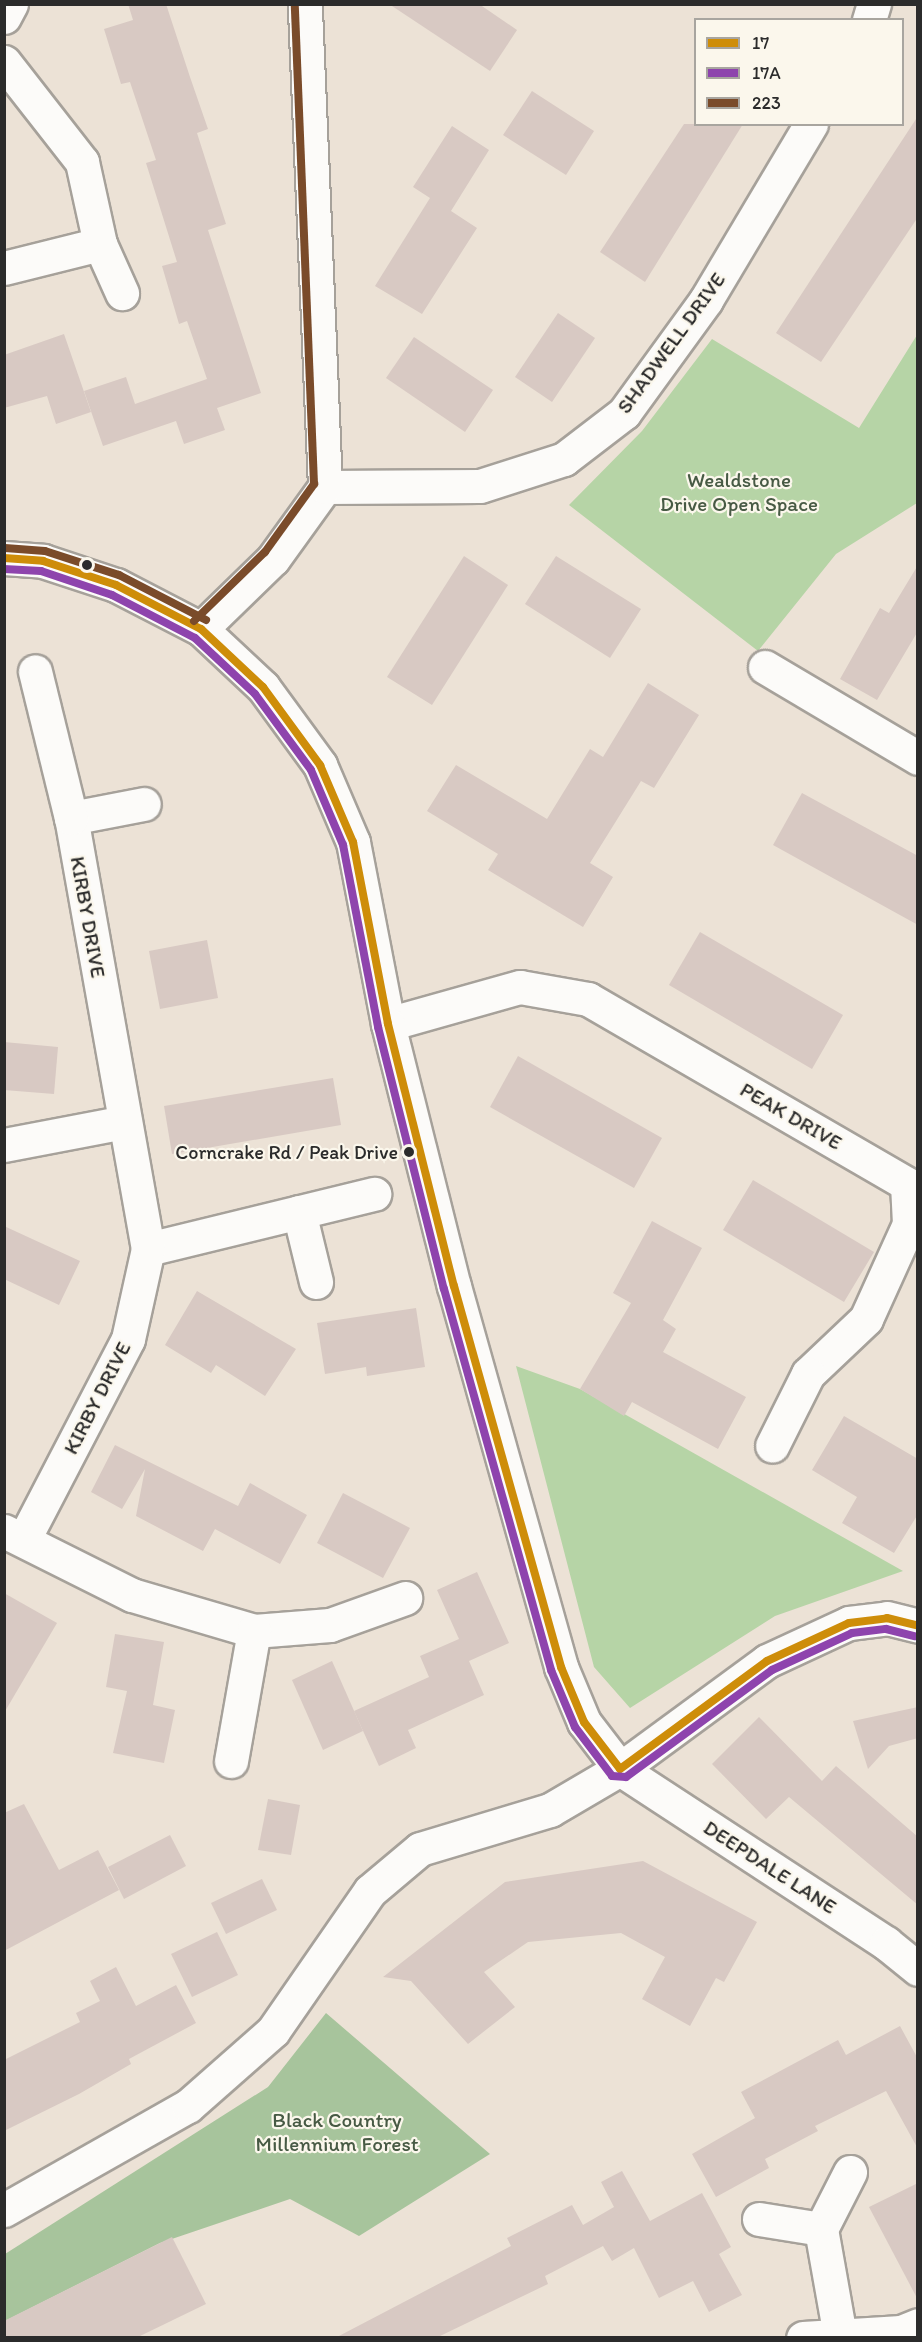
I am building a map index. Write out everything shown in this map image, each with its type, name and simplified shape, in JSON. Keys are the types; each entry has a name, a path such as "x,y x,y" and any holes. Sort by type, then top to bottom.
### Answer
{"street":[{"path":"4,17 11,4"},
{"path":"201,629 273,559 325,487 305,4"},
{"path":"4,62 82,162 100,244 122,293"},
{"name":"SHADWELL DRIVE","path":"325,487 480,486 564,459 624,413 706,300 810,126"},
{"path":"4,268 100,244"},
{"name":"DEEPDALE LANE","path":"4,558 43,561 116,585 201,629 262,687 320,765 352,842 388,1024 454,1286 561,1667 584,1722 620,1769 886,1943 918,1969"},
{"path":"765,667 918,758"},
{"name":"KIRBY DRIVE","path":"14,1535 128,1340 148,1249 71,818 34,671"},
{"path":"71,818 144,804"},
{"name":"PEAK DRIVE","path":"388,1024 520,987 588,999 907,1184 909,1224 866,1319 808,1374 772,1446"},
{"path":"4,1145 125,1122"},
{"path":"148,1249 374,1194"},
{"path":"299,1212 316,1282"},
{"path":"14,1535 132,1595 254,1631 330,1625 405,1598"},
{"path":"4,2210 188,2106 273,2031 370,1891 420,1849 550,1810 620,1769 767,1661 849,1623 887,1618 918,1626"},
{"path":"231,1761 254,1631"},
{"path":"840,2336 821,2229 850,2172"},
{"path":"759,2219 821,2229"},
{"path":"803,2337 901,2332 918,2325"}],"green space":[{"name":"Wealdstone Drive Open Space","path":"917,335 917,503 836,554 758,651 569,505 642,431 712,339 859,428"},
{"path":"516,1366 580,1389 903,1571 775,1616 630,1708 594,1667"},
{"name":"Black Country Millennium Forest","path":"326,2013 490,2154 359,2236 290,2199 160,2243 5,2321 5,2254 268,2087"}],"building":[{"path":"128,4 166,4 208,129 197,133 226,224 208,230 261,393 217,408 225,430 184,444 176,421 103,446 84,391 126,377 135,404 207,379 187,321 179,324 162,266 177,262 146,163 156,160 130,82 121,84 104,29 133,20"},
{"path":"389,4 479,4 517,30 490,71"},
{"path":"532,91 594,131 566,175 503,135"},
{"path":"918,116 918,217 821,362 776,333"},
{"path":"684,124 742,126 645,282 600,252"},
{"path":"452,126 489,150 451,211 477,228 422,314 375,286 430,198 413,187"},
{"path":"558,313 595,338 552,402 515,377"},
{"path":"64,334 91,412 56,424 47,396 4,408 4,355"},
{"path":"414,337 493,390 465,432 386,378"},
{"path":"464,556 508,585 432,705 387,677"},
{"path":"556,556 641,609 610,658 525,604"},
{"path":"918,565 918,631 877,700 840,679 880,608 889,613"},
{"path":"648,683 699,715 654,788 641,781 590,863 613,877 583,927 488,870 498,854 427,811 456,765 547,819 590,749 603,757"},
{"path":"802,793 918,856 918,925 773,845"},
{"path":"700,932 843,1015 812,1069 669,985"},
{"path":"207,940 218,998 160,1009 149,951"},
{"path":"4,1042 58,1047 54,1094 4,1090"},
{"path":"518,1056 662,1138 634,1188 490,1107"},
{"path":"333,1078 341,1125 172,1154 164,1106"},
{"path":"753,1180 874,1252 844,1302 723,1230"},
{"path":"652,1221 702,1248 663,1320 676,1329 663,1352 746,1397 718,1449 632,1402 624,1416 580,1389 631,1303 613,1293"},
{"path":"4,1226 80,1261 59,1305 4,1279"},
{"path":"197,1291 296,1349 265,1396 216,1365 211,1373 165,1345"},
{"path":"416,1308 425,1367 367,1376 366,1367 325,1374 317,1323"},
{"path":"844,1416 918,1459 918,1514 894,1553 842,1523 857,1497 812,1470"},
{"path":"115,1445 238,1506 250,1483 307,1515 280,1564 215,1529 203,1551 136,1516 145,1469 122,1509 91,1492"},
{"path":"343,1493 410,1528 383,1578 317,1543"},
{"path":"477,1572 509,1643 469,1661 484,1695 408,1730 416,1748 379,1766 354,1711 429,1677 420,1656 459,1639 437,1590"},
{"path":"4,1593 57,1623 4,1713"},
{"path":"115,1634 164,1642 153,1705 175,1710 164,1763 113,1753 127,1691 106,1687"},
{"path":"332,1661 363,1731 323,1750 292,1680"},
{"path":"918,1707 918,1738 889,1746 868,1769 853,1721"},
{"path":"759,1717 822,1781 836,1766 918,1837 918,1905 789,1797 766,1819 712,1764"},
{"path":"268,1799 300,1805 291,1855 258,1850"},
{"path":"24,1804 59,1870 98,1850 119,1890 4,1951 4,1813"},
{"path":"170,1835 186,1866 124,1899 108,1867"},
{"path":"643,1861 757,1922 724,1982 716,1978 690,2026 642,1999 665,1957 621,1933 528,1942 484,1972 515,2007 468,2044 411,1981 383,1977 505,1882"},
{"path":"262,1879 277,1910 226,1934 211,1903"},
{"path":"217,1932 238,1975 192,1997 171,1954"},
{"path":"116,1967 136,2006 176,1985 196,2023 129,2059 131,2064 79,2094 4,2131 4,2060 80,2022 76,2013 100,2001 90,1981"},
{"path":"900,2026 918,2059 918,2149 886,2091 815,2126 818,2131 765,2159 769,2168 716,2197 692,2154 755,2118 741,2092 838,2040 846,2055"},
{"path":"622,2171 650,2221 702,2193 731,2247 719,2254 742,2295 709,2312 693,2281 659,2298 634,2248 612,2261 603,2246 545,2276 548,2284 438,2337 337,2337 511,2246 507,2238 572,2205 583,2225 614,2207 601,2182"},
{"path":"918,2183 918,2300 869,2207"},
{"path":"172,2237 206,2304 138,2337 4,2337 4,2321"}],"transit line":[{"name":"223","path":"194,621 265,552 314,484 295,4"},
{"name":"223","path":"5,548 45,551 119,575 206,620"},
{"name":"17","path":"4,558 43,561 116,585 201,629 263,687 320,765 353,842 388,1024 454,1286 561,1667 584,1722 620,1769 767,1661 849,1623 887,1618 918,1626"},
{"name":"17A","path":"4,569 41,571 112,595 195,638 255,694 311,770 343,845 378,1027 444,1289 551,1670 575,1727 612,1776 626,1777 772,1670 852,1633 886,1629 915,1636"}],"place":[{"name":"Corncrake Rd / Peak Drive","path":"409,1152"}]}
